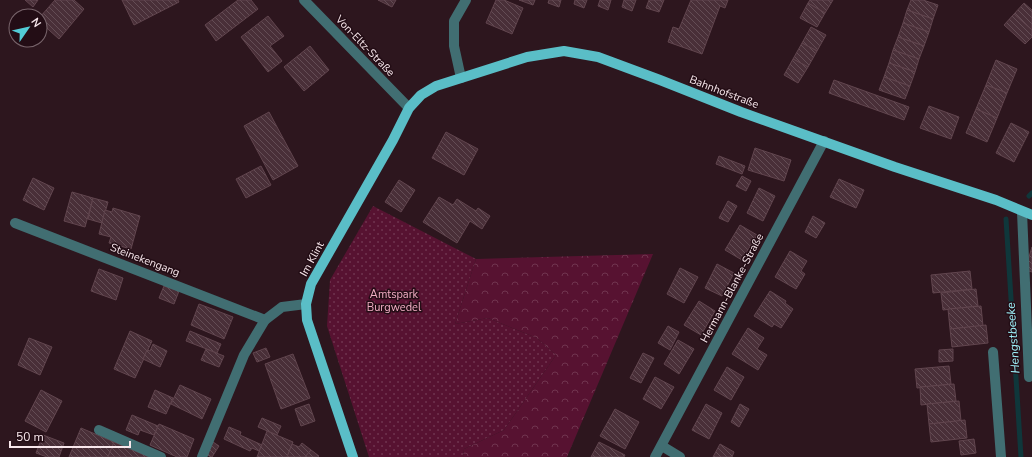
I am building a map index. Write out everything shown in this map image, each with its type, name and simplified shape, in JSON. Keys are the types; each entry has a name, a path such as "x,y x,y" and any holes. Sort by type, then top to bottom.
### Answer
{"main road":[{"name":"Bahnhofstraße","path":"410,108 421,95 436,86 527,57 564,51 598,57 741,112 895,167 996,200 1032,215"},
{"name":"Im Klint","path":"353,457 307,320 306,304 311,284 410,108"}],"street":[{"name":"Von-Eltz-Straße","path":"304,0 410,108"},
{"path":"461,78 454,46 454,21 466,0"},
{"name":"Hermann-Blanke-Straße","path":"655,457 824,141"},
{"path":"1022,212 1029,377"},
{"name":"Steinekengang","path":"15,222 265,320"},
{"path":"202,457 244,355 265,320 282,307 306,304"},
{"path":"993,352 1001,457"},
{"path":"99,430 161,457"},
{"path":"662,446 680,457"}],"green space":[{"name":"Amtspark Burgwedel","path":"373,206 476,259 455,324 488,318 537,338 556,355 504,430 464,449 463,457 369,457 327,326 330,280"},
{"path":"653,254 567,457 463,457 464,449 504,430 556,355 537,338 488,318 455,324 476,259"}],"building":[{"path":"25,0 38,0 33,7"},
{"path":"55,0 74,0 84,9 59,39 48,29 48,8"},
{"path":"122,0 178,0 179,2 134,25"},
{"path":"238,0 251,0 258,9 216,41 205,25"},
{"path":"378,0 396,0 392,7"},
{"path":"496,0 504,0 523,8 512,34 486,23"},
{"path":"519,0 535,0 533,5"},
{"path":"549,0 561,0 559,7 548,3"},
{"path":"575,0 587,0 584,8 574,4"},
{"path":"600,0 611,0 608,10 598,6"},
{"path":"624,0 636,0 632,11 622,7"},
{"path":"649,0 664,0 659,12 646,8"},
{"path":"691,0 728,0 725,8 720,6 702,54 668,42 673,27 679,29"},
{"path":"810,0 833,0 825,13 808,3"},
{"path":"911,0 923,0 938,5 933,19 907,10"},
{"path":"808,3 825,13 817,27 800,18"},
{"path":"1024,3 1032,10 1032,30 1014,14"},
{"path":"907,10 933,19 929,32 903,23"},
{"path":"1014,14 1032,30 1032,37 1025,44 1004,25"},
{"path":"268,16 284,36 270,46 282,61 268,72 241,37"},
{"path":"903,23 929,32 924,46 898,37"},
{"path":"811,27 826,35 817,51 802,43"},
{"path":"898,37 924,46 919,59 893,50"},
{"path":"802,43 817,51 808,67 793,59"},
{"path":"310,46 329,70 304,91 284,67"},
{"path":"893,50 919,59 915,72 889,63"},
{"path":"793,59 808,67 798,83 784,75"},
{"path":"996,60 1017,69 1007,93 986,85"},
{"path":"889,63 915,72 910,86 884,77"},
{"path":"884,77 910,86 905,99 879,90"},
{"path":"834,80 909,107 904,120 829,93"},
{"path":"986,85 1007,93 997,118 976,109"},
{"path":"929,106 959,117 951,139 920,128"},
{"path":"976,109 997,118 987,142 966,133"},
{"path":"269,112 298,166 273,180 244,126"},
{"path":"1011,123 1029,132 1014,162 996,153"},
{"path":"446,132 478,149 464,175 432,158"},
{"path":"755,148 791,160 784,181 748,170"},
{"path":"719,156 745,166 742,174 716,164"},
{"path":"261,166 271,185 246,198 236,179"},
{"path":"742,176 751,181 746,191 736,186"},
{"path":"33,178 54,188 44,210 23,200"},
{"path":"839,179 864,190 856,208 830,197"},
{"path":"399,180 415,190 401,212 385,202"},
{"path":"759,188 775,196 763,221 747,213"},
{"path":"72,192 93,198 85,227 64,221"},
{"path":"439,197 453,205 457,199 476,211 478,208 490,216 482,229 470,221 457,243 423,222"},
{"path":"93,198 108,202 102,223 88,219"},
{"path":"728,201 737,206 728,222 719,218"},
{"path":"113,208 140,216 131,249 109,243 111,237 99,234 105,210 112,212"},
{"path":"813,216 825,223 816,238 805,232"},
{"path":"740,225 757,235 742,260 725,250"},
{"path":"1032,247 1032,272 1025,270"},
{"path":"790,251 807,261 801,271 805,274 796,289 775,277"},
{"path":"717,264 734,273 722,296 705,288"},
{"path":"680,268 698,277 684,303 667,294"},
{"path":"99,269 123,278 116,300 91,291"},
{"path":"970,271 972,289 933,293 931,275"},
{"path":"164,286 179,291 174,304 159,298"},
{"path":"976,289 978,306 943,310 941,293"},
{"path":"770,291 786,301 785,303 793,309 781,328 774,324 772,327 754,316"},
{"path":"699,301 715,311 701,335 684,325"},
{"path":"199,304 233,317 224,339 191,325"},
{"path":"981,306 983,326 950,329 948,309"},
{"path":"986,325 988,343 952,347 950,329"},
{"path":"668,326 679,332 670,350 658,343"},
{"path":"748,328 764,338 757,349 767,355 758,370 732,354"},
{"path":"130,331 152,341 135,378 114,369"},
{"path":"190,331 221,344 217,353 186,341"},
{"path":"29,338 52,347 40,375 18,365"},
{"path":"678,340 694,349 679,374 664,364"},
{"path":"153,344 167,351 160,367 143,359 147,350 150,351"},
{"path":"266,348 270,357 257,362 253,353"},
{"path":"206,349 224,356 219,367 201,360"},
{"path":"953,349 953,361 939,362 939,350"},
{"path":"643,353 654,358 641,383 630,378"},
{"path":"293,354 310,398 281,409 265,364"},
{"path":"949,366 951,384 917,388 915,369"},
{"path":"727,367 744,377 731,400 714,390"},
{"path":"655,377 674,387 661,409 643,399"},
{"path":"954,384 956,401 921,405 920,387"},
{"path":"180,385 211,399 202,419 171,404"},
{"path":"41,390 62,401 46,432 25,421"},
{"path":"155,390 173,398 166,414 148,407"},
{"path":"959,401 961,421 929,424 927,404"},
{"path":"309,404 315,421 301,426 295,409"},
{"path":"706,404 722,413 709,439 692,430"},
{"path":"740,404 749,409 739,427 731,422"},
{"path":"615,409 639,422 625,449 600,436"},
{"path":"132,415 158,426 154,435 140,430 138,435 126,430"},
{"path":"262,418 281,426 277,435 258,427"},
{"path":"965,420 967,438 931,442 929,424"},
{"path":"159,424 194,439 187,457 177,457 150,445"},
{"path":"229,427 241,432 240,435 262,445 259,451 252,448 250,451 224,439"},
{"path":"81,428 114,442 108,457 69,457"},
{"path":"267,431 293,442 287,457 257,457"},
{"path":"43,435 64,443 59,457 47,457 36,453"},
{"path":"974,439 976,453 961,455 959,441"},
{"path":"114,442 149,457 108,457"},
{"path":"213,442 219,446 211,457 206,454"},
{"path":"599,442 625,455 624,457 591,457"},
{"path":"302,443 311,450 305,457 287,457 292,444 299,447"},
{"path":"720,444 734,452 732,457 713,457"},
{"path":"311,450 319,456 305,457"}],"waterway":[{"name":"Hengstbeeke","path":"1029,196 1032,193"},
{"name":"Hengstbeeke","path":"1006,219 1021,457"}]}
